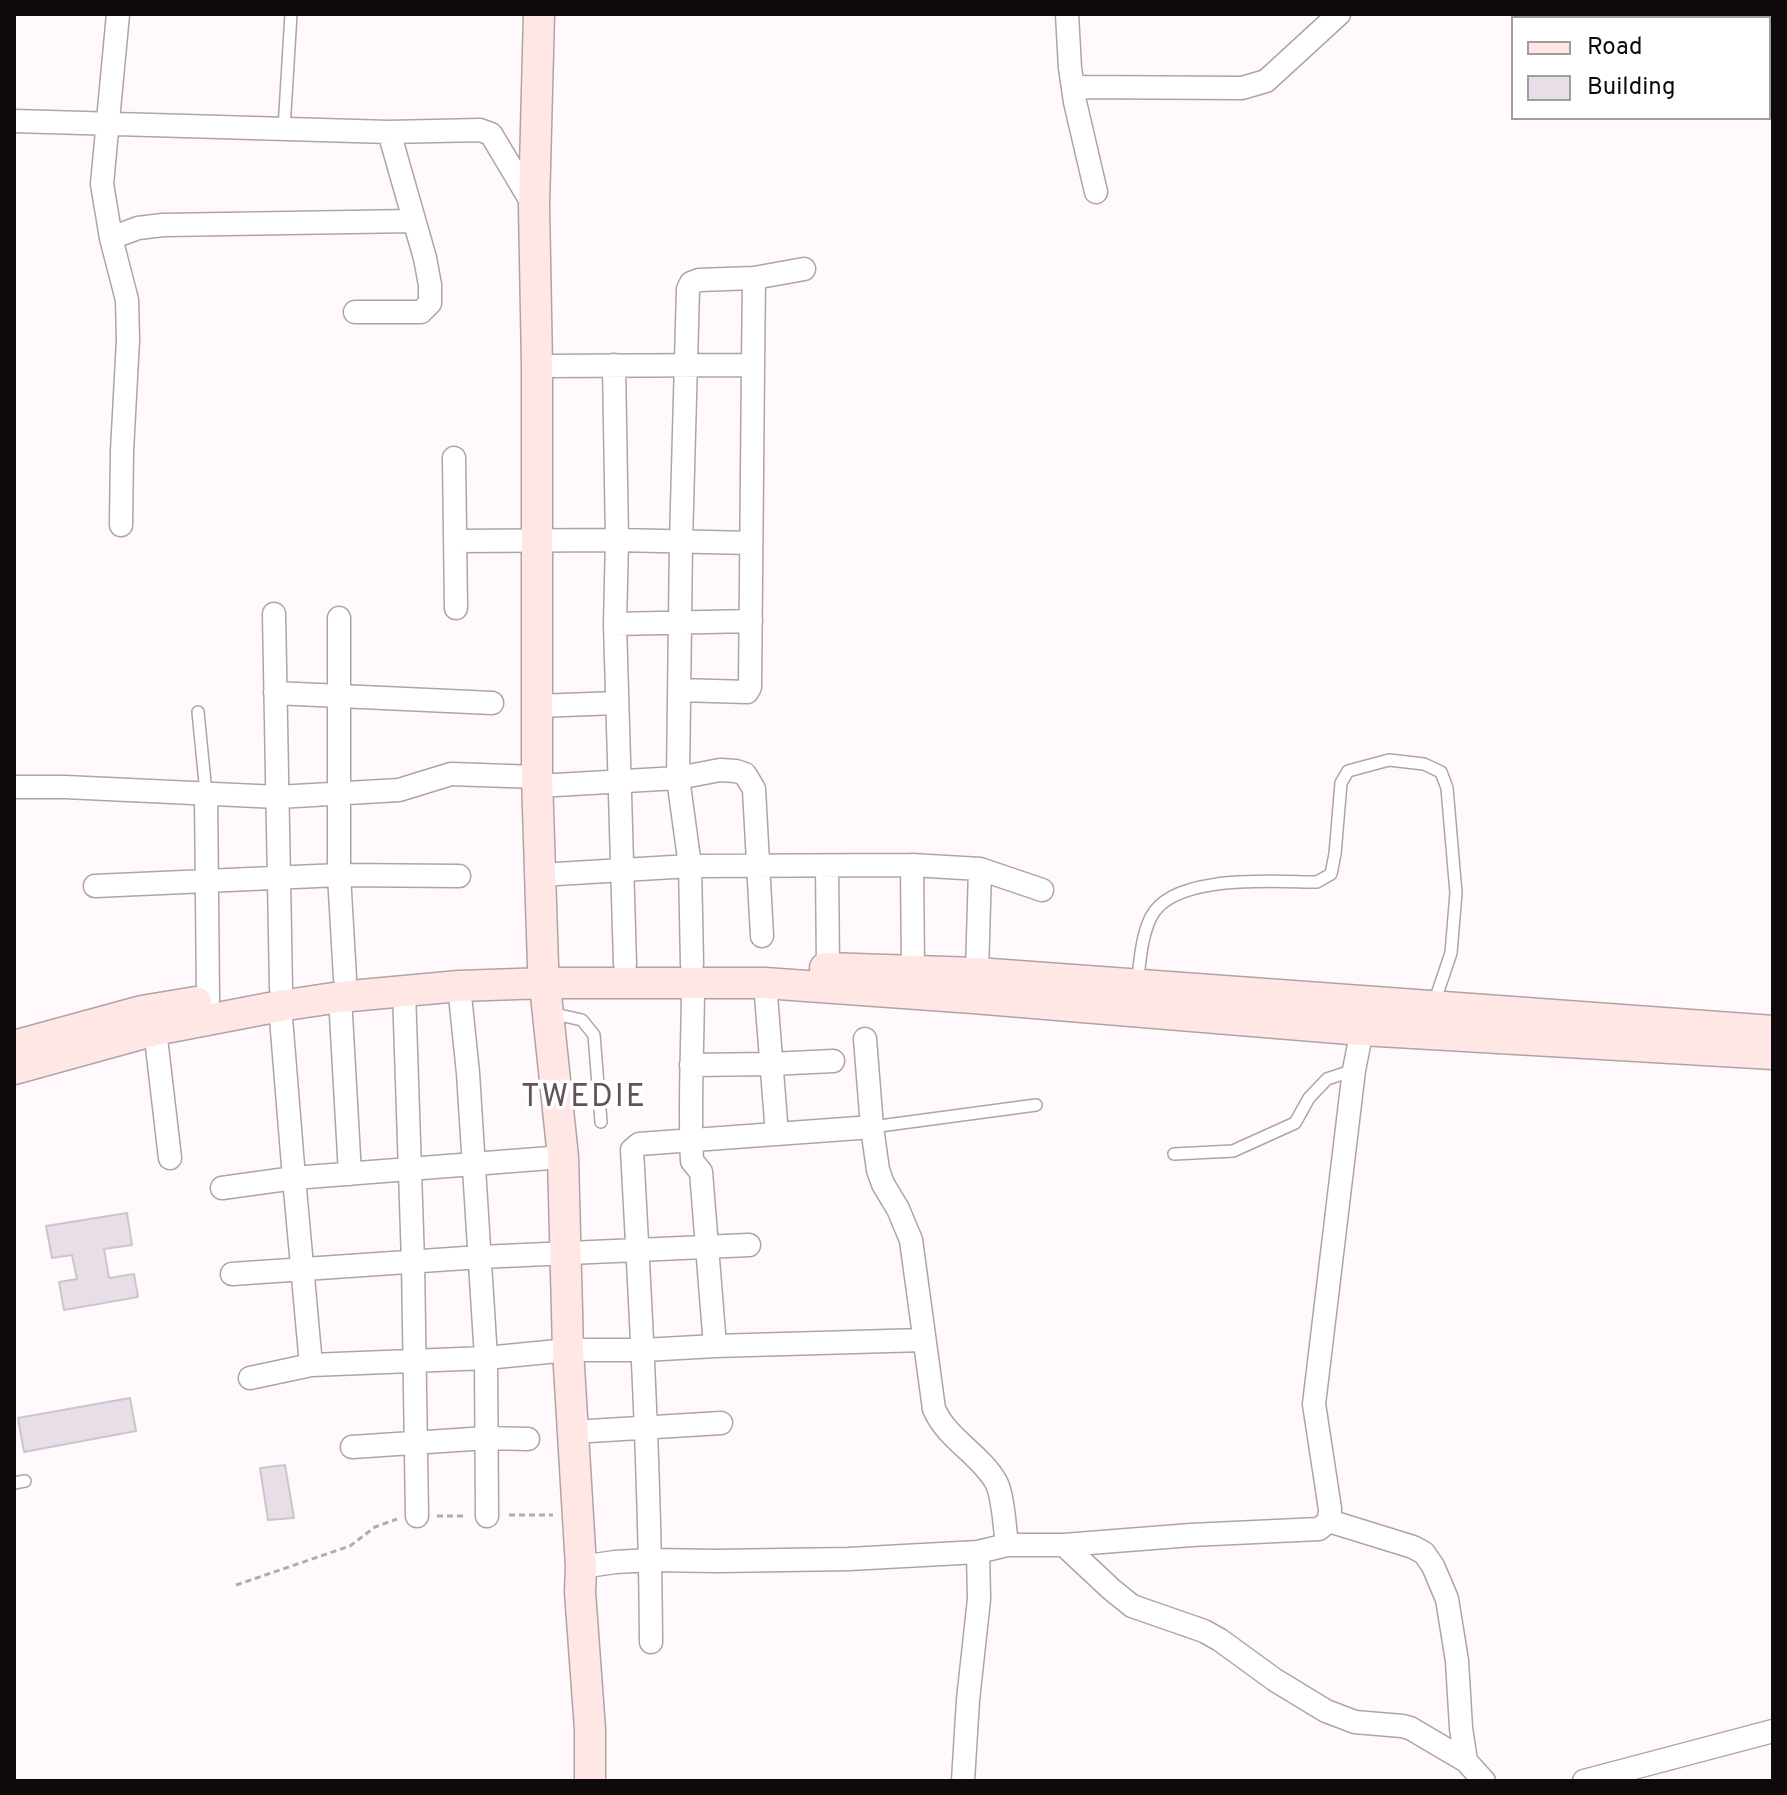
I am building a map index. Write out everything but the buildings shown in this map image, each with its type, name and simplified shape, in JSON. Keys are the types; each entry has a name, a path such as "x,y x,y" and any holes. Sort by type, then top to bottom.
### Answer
{"street":[{"path":"118,14 102,184 111,238 127,300 121,525"},
{"path":"539,14 534,206 540,875 545,974 563,1157 568,1350 590,1729 590,1781"},
{"path":"1067,14 1073,87 1096,192"},
{"path":"1073,87 1242,88 1266,81 1339,14"},
{"path":"14,121 389,132 480,130 491,134 534,206"},
{"path":"355,312 421,312 430,303 425,258 389,132"},
{"path":"111,238 138,228 163,225 413,221"},
{"path":"715,1346 701,1172 692,1161 690,866 678,778 688,289 691,283 699,280 754,278 804,269"},
{"path":"680,690 747,692 750,687 754,278"},
{"path":"614,365 615,624 625,964"},
{"path":"537,366 753,365"},
{"path":"454,458 456,608"},
{"path":"455,541 751,543"},
{"path":"274,614 281,997 311,1365"},
{"path":"339,618 339,875 350,1174"},
{"path":"615,624 751,621"},
{"path":"275,693 492,703"},
{"path":"537,706 617,703"},
{"path":"14,787 278,797 399,790 451,774 538,782 678,778 720,770 736,771 745,774 754,789 762,936"},
{"path":"206,793 208,1000"},
{"path":"540,875 690,866 912,865 980,869 1042,890"},
{"path":"912,865 913,971"},
{"path":"827,866 828,968"},
{"path":"977,973 980,869"},
{"path":"95,886 339,875 459,876"},
{"path":"343,988 404,991 625,964 765,983 1362,1030 1773,1054"},
{"path":"14,1046 142,1011 208,1000 281,997 458,968 545,974 692,974 828,968 977,973 1773,1031"},
{"path":"765,983 777,1134"},
{"path":"459,986 468,1073 486,1358 487,1516"},
{"path":"404,991 417,1516"},
{"path":"14,1069 281,997"},
{"path":"155,1030 170,1158"},
{"path":"581,1567 651,1560 849,1559 978,1552 1007,1545 1064,1545 1319,1529 1329,1521 1330,1509 1314,1404 1354,1070 1362,1030"},
{"path":"865,1039 878,1170 911,1240 934,1409 940,1423 978,1458 998,1485 1007,1545"},
{"path":"691,1065 833,1061"},
{"path":"651,1642 644,1350 632,1150 639,1144 872,1127"},
{"path":"222,1188 294,1178 563,1157"},
{"path":"232,1274 480,1257 749,1245"},
{"path":"250,1378 311,1365 486,1358 568,1350 923,1340"},
{"path":"573,1432 721,1423"},
{"path":"352,1447 487,1438 528,1439"},
{"path":"1329,1521 1413,1547 1424,1553 1433,1566 1447,1599 1457,1661 1466,1761"},
{"path":"1064,1545 1132,1606 1204,1631 1326,1711 1355,1722 1410,1728 1466,1761 1484,1781"},
{"path":"963,1781 979,1599 978,1552"},
{"path":"1584,1781 1773,1731"}],"lane":[{"path":"284,129 291,14"},
{"path":"198,712 206,793"},
{"path":"1137,985 1151,916 1165,900 1188,890 1218,883 1317,882 1331,874 1341,783 1348,771 1389,760 1424,764 1441,772 1447,788 1456,893 1451,953 1433,1006"},
{"path":"549,1013 582,1020 594,1035 601,1122"},
{"path":"1174,1154 1233,1151 1295,1123 1309,1098 1327,1079 1354,1070"},
{"path":"872,1127 1036,1105"}],"path":[{"path":"236,1585 350,1546 375,1527 398,1519 417,1516 578,1514"}],"district":[{"name":"TWEDIE","path":"584,1100"}]}
